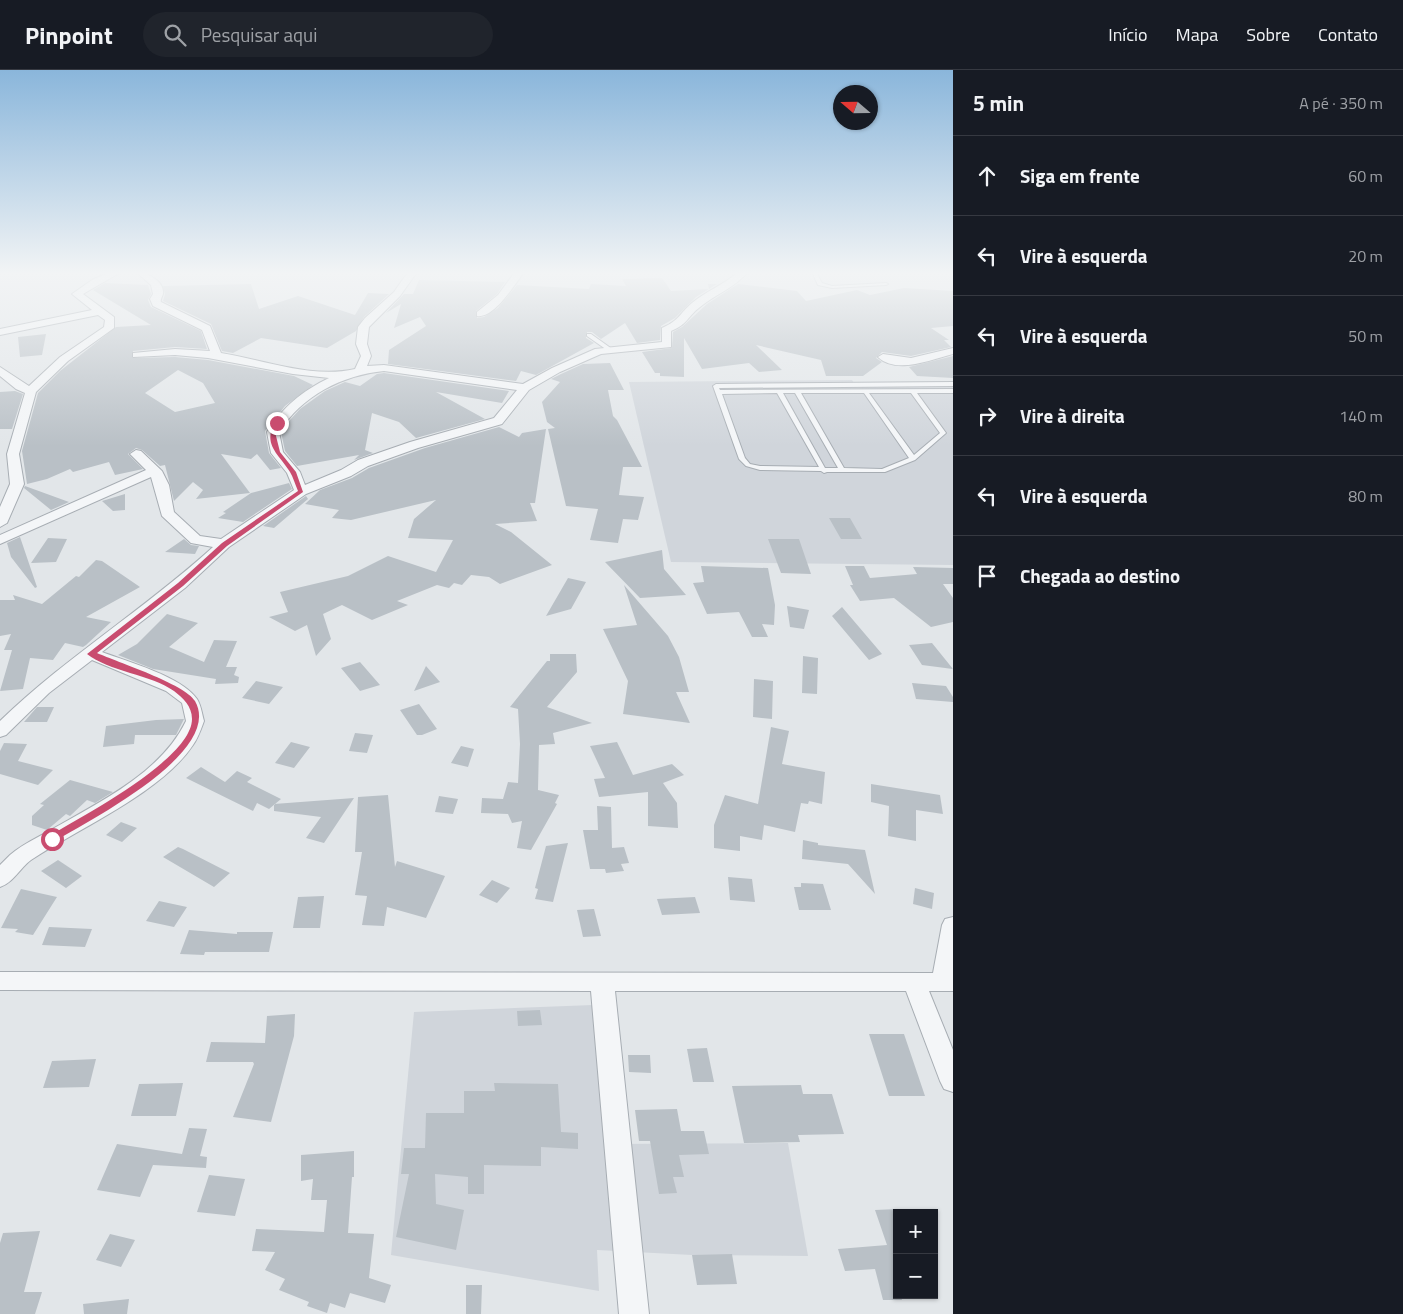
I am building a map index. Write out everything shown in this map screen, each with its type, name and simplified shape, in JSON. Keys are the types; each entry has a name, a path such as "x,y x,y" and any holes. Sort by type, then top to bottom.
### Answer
{"street":[{"path":"0,522 17,484 17,471 13,454 31,391 64,359 107,330"},
{"path":"207,330 216,354"},
{"path":"360,371 366,356 360,341 362,330"},
{"path":"0,732 43,689 180,585 224,544 301,491 346,473 363,463 414,445 498,421 525,388 556,370 609,349 667,345 666,330"},
{"path":"137,355 180,351 216,354 278,369 342,376"},
{"path":"883,357 893,361 914,362 953,351"},
{"path":"301,491 293,472 277,452 272,432 286,411 294,404 342,376 360,371 384,368 525,388"},
{"path":"0,370 20,387 31,391"},
{"path":"0,443 17,440"},
{"path":"136,454 155,471 162,485 167,513 196,540 224,544"},
{"path":"0,540 110,489 155,471"},
{"path":"0,879 23,856 134,789 174,757 189,738 196,719 191,701 174,688 91,654"},
{"path":"0,981 948,982 953,925"},
{"path":"602,981 634,1314"},
{"path":"914,982 953,1082"}],"lane":[{"path":"589,335 609,349"},
{"path":"717,389 953,384"},
{"path":"717,389 779,392 953,391"},
{"path":"717,389 742,459 748,465 760,468 824,471 883,471 913,459 943,433 914,391"},
{"path":"865,391 913,459"},
{"path":"779,392 824,471"},
{"path":"797,392 842,470"}],"shaded area":[{"path":"852,380 854,383 953,382 953,565 671,562 629,382"},
{"path":"593,1005 605,1144 788,1143 808,1256 692,1255 597,1250 599,1291 391,1255 414,1012"}],"building":[{"path":"112,330 199,330 207,349 175,347 133,351 132,358 175,357 208,360 294,376 313,385 285,406 265,431 269,453 281,468 270,470 257,454 251,459 221,454 250,493 196,499 203,490 193,482 174,501 165,465 160,466 142,450 136,448 128,454 143,469 115,475 109,462 73,472 70,469 47,479 27,484 22,451 38,393 60,371","holes":["178,370 203,383 215,403 175,412 145,393"]},
{"path":"213,330 357,330 327,348 261,338 233,353 222,351"},
{"path":"420,330 614,330 601,339 592,332 587,332 586,338 594,343 536,375 521,371 516,381 388,364 389,350"},
{"path":"629,330 661,330 660,340 637,343"},
{"path":"677,330 934,330 949,340 944,340 951,347 911,356 882,352 876,358 882,362 863,376 826,376 821,360 756,345 782,370 759,372 749,363 702,369 684,338 684,377 660,376 660,373 655,373 642,352 672,348 673,332"},
{"path":"46,334 42,355 20,357 18,337"},
{"path":"953,356 953,378 917,376 909,367"},
{"path":"610,363 624,390 608,390 613,416 642,467 623,467 619,495 644,497 638,520 623,519 618,543 590,540 598,509 566,506 548,429 555,428 547,422 542,402 560,382 551,379 583,364"},
{"path":"384,373 509,391 502,403 436,392 485,419 416,438 399,422 372,413 365,450 373,453 354,460 359,455 297,466 285,451 281,432 300,409 325,391 345,382 360,386 377,374"},
{"path":"15,391 23,394 12,429 0,429 0,392"},
{"path":"499,427 519,437 522,433 546,429 535,503 530,503 537,521 495,524 511,532 552,565 500,584 489,577 471,575 462,585 454,583 449,588 437,585 397,601 408,605 372,620 342,605 323,614 331,639 316,656 307,625 295,631 269,617 288,612 280,592 348,576 388,556 436,572 453,540 408,538 414,519 436,500 351,520 332,518 339,510 305,504 320,490 352,478 369,468 425,448"},
{"path":"289,483 292,489 243,522 218,518 226,513 223,512 251,493"},
{"path":"25,486 69,502 51,510 24,488"},
{"path":"125,494 125,510 113,511 102,501"},
{"path":"306,496 308,499 274,528 263,526"},
{"path":"829,518 850,518 862,539 841,539"},
{"path":"20,537 37,587 35,588 11,557 7,543"},
{"path":"48,538 67,539 56,562 31,563"},
{"path":"184,539 191,545 199,546 195,554 165,552"},
{"path":"768,539 799,539 811,574 781,573"},
{"path":"662,550 664,569 686,595 640,598 605,562"},
{"path":"96,560 102,561 140,587 86,617 111,622 86,645 83,647 65,643 53,660 30,658 23,689 0,691 12,650 4,650 11,634 0,636 0,600 15,600 13,595 42,604 76,576 79,577"},
{"path":"701,566 768,568 775,605 774,625 762,624 768,637 752,637 739,612 707,614 693,583 704,582"},
{"path":"845,566 864,566 870,578 917,574 913,567 953,568 953,584 943,584 953,598 953,622 931,627 894,598 860,601 850,585 853,585"},
{"path":"568,578 586,582 571,609 546,616"},
{"path":"624,585 668,636 679,657 689,692 676,692 690,723 623,714 628,681 603,629 637,625"},
{"path":"787,606 809,610 804,629 790,627"},
{"path":"842,607 882,654 869,660 832,616"},
{"path":"167,614 198,623 169,647 204,662 214,640 237,641 226,667 237,667 234,675 239,677 238,683 215,684 216,679 153,669 118,655 137,644"},
{"path":"932,643 953,669 922,665 909,645"},
{"path":"550,654 576,654 577,672 547,707 592,723 553,733 555,744 539,745 538,790 559,795 555,803 557,804 531,850 517,848 522,821 512,823 508,814 481,813 482,798 503,799 508,782 518,783 520,744 518,709 510,707 547,661 550,661"},
{"path":"803,656 818,658 817,694 802,693"},
{"path":"360,662 380,685 360,691 341,668"},
{"path":"426,666 440,682 414,691"},
{"path":"754,679 773,681 772,719 753,717"},
{"path":"256,681 283,687 269,704 242,698"},
{"path":"912,683 946,686 953,697 953,702 916,699"},
{"path":"419,704 437,729 422,735 417,735 400,710"},
{"path":"37,707 54,707 47,722 24,722"},
{"path":"184,719 176,735 135,735 134,744 103,747 106,726 156,720"},
{"path":"771,727 789,731 782,764 825,772 822,804 809,801 808,804 801,803 795,832 764,825 762,840 740,836 740,851 714,848 714,825 725,795 758,804"},
{"path":"355,733 373,735 367,753 349,751"},
{"path":"291,742 310,747 294,768 275,763"},
{"path":"617,742 633,775 672,764 684,775 663,783 677,803 678,828 648,826 648,792 599,797 594,779 605,778 590,746"},
{"path":"4,743 27,744 18,761 53,770 38,785 0,774 0,751"},
{"path":"461,746 474,749 468,767 451,763"},
{"path":"201,767 225,782 237,771 252,778 247,782 281,799 269,809 257,803 253,811 186,778"},
{"path":"70,780 113,792 95,803 87,800 70,816 66,814 47,830 32,825 32,816 44,805 40,804"},
{"path":"871,784 940,795 943,814 916,810 916,841 888,836 889,806 871,802"},
{"path":"388,795 395,867 397,861 445,876 426,918 387,907 384,926 362,925 367,896 355,895 362,852 355,852 358,797"},
{"path":"439,796 458,799 453,814 435,812"},
{"path":"354,798 324,843 306,838 321,817 274,811 274,804"},
{"path":"597,806 611,807 612,848 624,847 629,863 621,864 624,871 606,873 605,869 590,869 583,830 598,830"},
{"path":"121,822 137,828 122,842 106,835"},
{"path":"803,840 818,843 818,845 865,850 875,894 848,864 802,859"},
{"path":"568,843 553,902 535,899 538,889 535,888 546,846"},
{"path":"178,847 230,873 214,887 163,857"},
{"path":"58,860 82,876 66,888 41,871"},
{"path":"728,877 752,879 755,902 730,900"},
{"path":"492,880 510,888 497,903 479,895"},
{"path":"801,883 823,884 831,910 799,910 794,887 801,887"},
{"path":"915,888 934,893 932,909 913,904"},
{"path":"21,889 57,897 33,935 15,932 18,929 1,928"},
{"path":"324,896 320,928 293,928 298,897"},
{"path":"695,897 700,913 662,915 657,899"},
{"path":"159,901 187,907 174,927 146,921"},
{"path":"594,909 601,936 583,937 577,910"},
{"path":"49,927 92,929 85,947 42,945"},
{"path":"189,930 237,934 237,932 273,932 269,952 205,952 204,955 180,954"},
{"path":"540,1010 542,1025 518,1026 517,1011"},
{"path":"295,1014 294,1036 271,1122 233,1117 254,1064 253,1062 206,1062 211,1042 265,1043 267,1016"},
{"path":"869,1034 904,1034 925,1096 889,1096"},
{"path":"707,1048 714,1082 693,1082 687,1049"},
{"path":"628,1055 650,1055 651,1073 629,1072"},
{"path":"96,1059 89,1087 43,1088 52,1061"},
{"path":"183,1083 176,1116 131,1116 139,1084"},
{"path":"494,1083 558,1084 561,1132 578,1133 578,1149 541,1147 541,1166 484,1165 484,1194 468,1194 468,1177 435,1174 436,1204 464,1210 456,1250 396,1237 409,1174 401,1174 404,1148 425,1148 426,1113 464,1113 464,1091 495,1091"},
{"path":"801,1085 803,1094 832,1094 844,1134 798,1135 800,1142 744,1143 732,1086"},
{"path":"677,1109 681,1131 704,1131 709,1154 679,1155 684,1177 673,1177 677,1193 659,1194 650,1141 639,1141 635,1110"},
{"path":"189,1128 207,1129 200,1156 207,1157 206,1168 153,1165 140,1197 97,1190 117,1144 182,1154"},
{"path":"354,1151 354,1177 352,1177 348,1233 374,1234 369,1278 391,1285 385,1303 350,1293 345,1308 330,1303 327,1313 307,1306 309,1302 279,1290 285,1279 265,1270 275,1252 252,1251 256,1229 324,1232 327,1200 311,1200 313,1179 301,1181 301,1155"},
{"path":"209,1175 245,1179 235,1216 197,1212"},
{"path":"893,1209 893,1299 902,1300 883,1300 875,1269 845,1271 838,1249 887,1245 875,1210"},
{"path":"40,1231 24,1292 42,1292 35,1314 0,1314 0,1243 3,1233"},
{"path":"110,1234 135,1240 121,1267 96,1260"},
{"path":"732,1254 737,1284 697,1285 692,1255"},
{"path":"466,1285 482,1285 481,1314 466,1314"},
{"path":"129,1299 127,1314 84,1314 83,1304"}],"route":[{"path":"52,839 134,789 174,757 189,738 196,719 191,701 174,688 91,654 180,585 224,544 301,491 293,472 277,452 272,432 277,423"}]}
